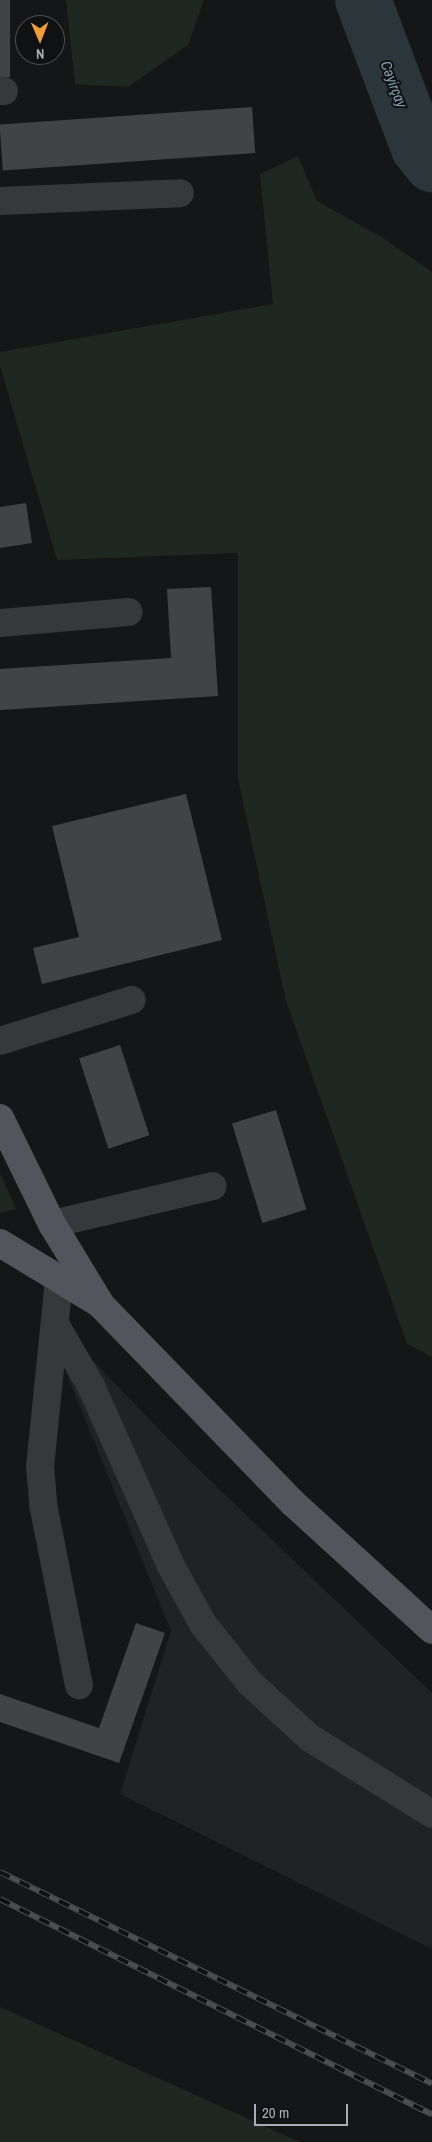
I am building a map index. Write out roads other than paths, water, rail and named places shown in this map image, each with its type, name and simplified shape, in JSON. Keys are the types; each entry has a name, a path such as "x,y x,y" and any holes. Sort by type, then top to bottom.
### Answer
{"main road":[{"path":"0,1118 52,1224 101,1305 293,1504 432,1630"},
{"path":"0,1244 101,1305"}],"lane":[{"path":"0,201 180,193"},
{"path":"0,623 129,612"},
{"path":"0,1041 132,1000"},
{"path":"52,1224 213,1186"},
{"path":"59,1280 42,1437 43,1504 79,1685"},
{"path":"55,1324 90,1386 172,1566 203,1624 250,1683 310,1738 432,1814"}],"waterway":[{"name":"Cəyirçay","path":"363,0 419,148 432,164"}],"railway":[{"path":"0,1872 432,2084"},
{"path":"0,1899 432,2114"}]}
